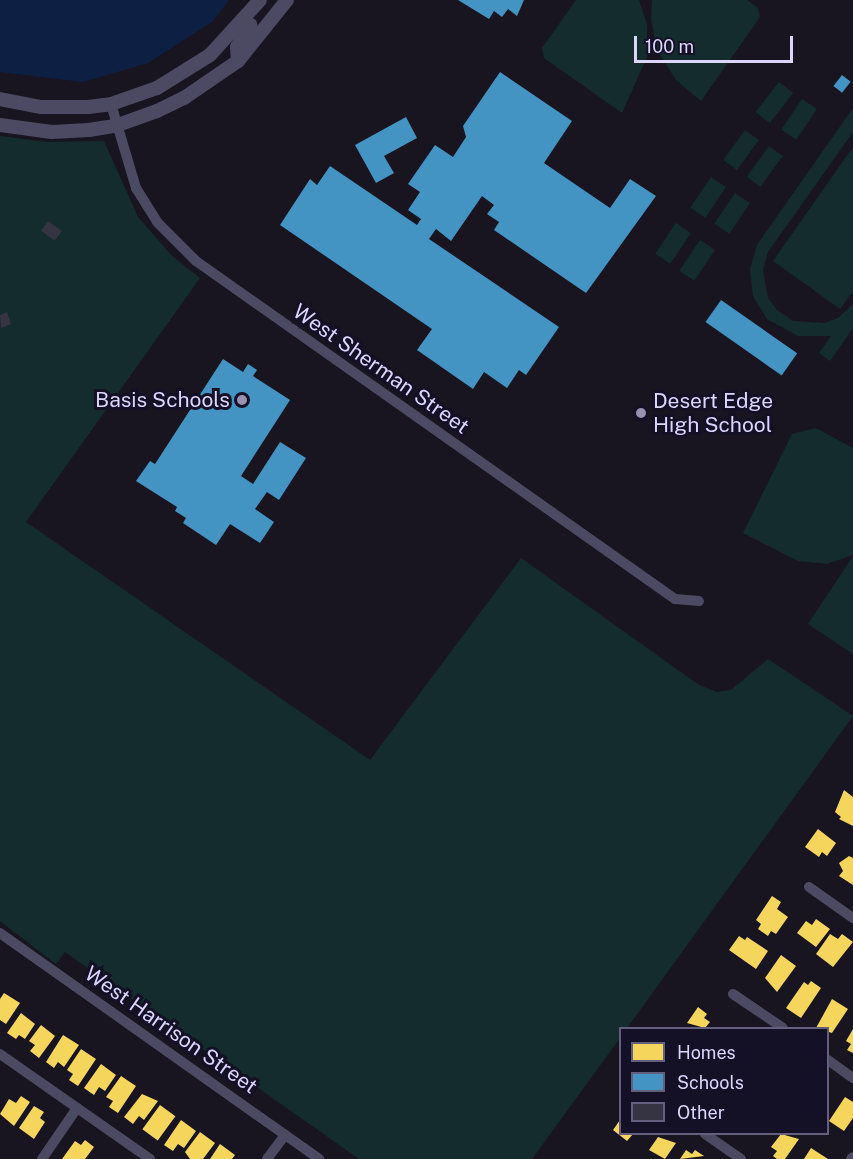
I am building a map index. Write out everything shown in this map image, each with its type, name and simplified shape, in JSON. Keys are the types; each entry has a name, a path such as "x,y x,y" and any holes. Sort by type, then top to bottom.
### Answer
{"street":[{"path":"0,99 41,107 111,104 183,75 224,42 260,0"},
{"path":"238,61 239,41 266,0"},
{"path":"0,125 52,132 115,126 184,98 238,61 287,0"},
{"name":"West Sherman Street","path":"111,104 115,126 130,173 145,206 196,261 675,599 699,601"},
{"path":"809,888 853,918"},
{"name":"West Harrison Street","path":"0,933 319,1159"},
{"path":"733,994 780,1027"},
{"path":"0,1054 150,1159"},
{"path":"829,1061 853,1078"},
{"path":"42,1159 77,1108"},
{"path":"267,1159 285,1135"},
{"path":"706,1135 741,1159"}],"green space":[{"path":"576,0 639,0 647,25 647,57 622,113 544,58 542,48"},
{"path":"652,0 747,0 758,8 760,17 701,101 676,80 657,50 651,19"},
{"path":"779,82 793,93 770,123 756,112"},
{"path":"802,99 817,109 796,140 781,130"},
{"path":"853,108 853,132 768,252 763,270 768,298 777,310 793,321 825,323 838,318 853,304 853,328 830,361 819,353 831,336 798,336 767,319 753,296 750,269 757,245"},
{"path":"745,130 759,140 737,170 723,160"},
{"path":"0,136 47,142 104,141 138,217 172,256 200,278 26,522 370,760 521,558 699,685 717,692 731,690 768,659 853,716 628,1027 619,1027 619,1039 532,1159 359,1159 65,952 56,964 0,921"},
{"path":"769,146 783,156 760,187 747,177"},
{"path":"853,147 853,291 840,309 773,261"},
{"path":"711,177 726,187 705,218 690,208"},
{"path":"735,193 750,203 729,234 714,224"},
{"path":"676,223 691,233 670,264 655,254"},
{"path":"700,240 715,250 694,281 679,271"},
{"path":"816,428 853,448 853,555 827,564 798,561 743,533 792,434"},
{"path":"853,556 853,654 808,624"}],"water":[{"path":"0,0 229,0 212,22 148,63 83,82 0,72"}],"building: Homes":[{"path":"844,790 853,797 853,826 839,819 841,817 835,812"},
{"path":"818,829 836,843 827,856 822,852 819,857 805,847"},
{"path":"849,856 853,858 853,885 839,876 843,871 839,863"},
{"path":"772,896 781,902 777,909 788,917 776,934 771,931 768,936 758,929 761,924 756,920"},
{"path":"816,919 830,929 816,947 797,933 806,921 812,925"},
{"path":"830,934 838,939 842,934 853,942 833,967 816,954"},
{"path":"739,936 745,940 747,937 768,951 756,969 729,950"},
{"path":"781,955 796,966 777,992 765,978"},
{"path":"811,981 821,988 801,1018 786,1008 804,982 808,985"},
{"path":"4,993 20,1003 6,1024 0,1020 0,999"},
{"path":"832,999 848,1009 832,1033 829,1032 829,1027 817,1027"},
{"path":"698,1007 707,1014 704,1018 710,1022 706,1027 687,1023"},
{"path":"21,1013 35,1024 25,1039 19,1035 16,1039 7,1033"},
{"path":"41,1025 55,1036 39,1058 30,1051 35,1045 29,1041"},
{"path":"853,1029 853,1053 847,1050 851,1044 846,1041"},
{"path":"63,1035 79,1045 64,1067 58,1062 54,1068 46,1062"},
{"path":"81,1049 96,1059 78,1086 69,1080 73,1074 67,1070"},
{"path":"101,1064 116,1075 105,1091 99,1087 94,1095 84,1088"},
{"path":"121,1076 136,1086 118,1113 109,1107 113,1101 106,1097"},
{"path":"142,1094 158,1101 144,1120 139,1116 133,1124 124,1117"},
{"path":"21,1096 30,1102 14,1126 0,1114 9,1099 16,1103"},
{"path":"845,1097 853,1102 853,1118 844,1131 829,1121"},
{"path":"160,1105 175,1116 158,1140 142,1129"},
{"path":"34,1106 44,1112 40,1118 45,1122 34,1139 19,1128"},
{"path":"181,1120 196,1131 184,1148 178,1144 173,1151 164,1145"},
{"path":"619,1121 619,1135 613,1130"},
{"path":"200,1132 215,1143 203,1159 190,1159 185,1152"},
{"path":"619,1135 632,1135 627,1141"},
{"path":"780,1135 799,1139 785,1159 777,1159 773,1156 777,1151 771,1147"},
{"path":"658,1137 676,1143 665,1159 649,1150"},
{"path":"85,1140 94,1147 85,1159 62,1159 75,1141 81,1145"},
{"path":"220,1144 235,1155 232,1159 210,1159"},
{"path":"811,1148 828,1159 804,1159"},
{"path":"686,1150 692,1154 695,1150 704,1156 680,1159"}],"building: Schools":[{"path":"458,0 524,0 517,16 508,9 502,17 494,11 489,19"},
{"path":"500,72 572,121 544,163 610,208 630,179 656,196 586,293 494,230 499,222 487,214 494,205 482,196 451,241 436,229 429,239 559,327 526,375 519,370 507,388 484,372 473,389 417,350 432,329 280,225 310,179 317,185 330,166 417,225 421,219 408,210 420,192 408,184 435,145 453,157 466,137 463,126"},
{"path":"842,75 851,82 842,93 833,86"},
{"path":"406,117 417,138 384,156 394,173 376,183 355,145"},
{"path":"721,300 797,353 782,375 706,322"},
{"path":"223,359 243,372 248,364 257,370 253,376 290,400 241,476 253,484 280,442 306,458 279,500 267,492 255,509 274,522 260,543 230,524 216,545 183,523 186,518 175,511 177,507 136,481 150,461 155,464"}],"building: Other":[{"path":"48,221 62,231 55,241 41,231"},
{"path":"7,312 11,324 1,328 0,315"}],"place":[{"name":"Basis Schools","path":"242,400"},
{"name":"Desert Edge High School","path":"641,413"}]}
